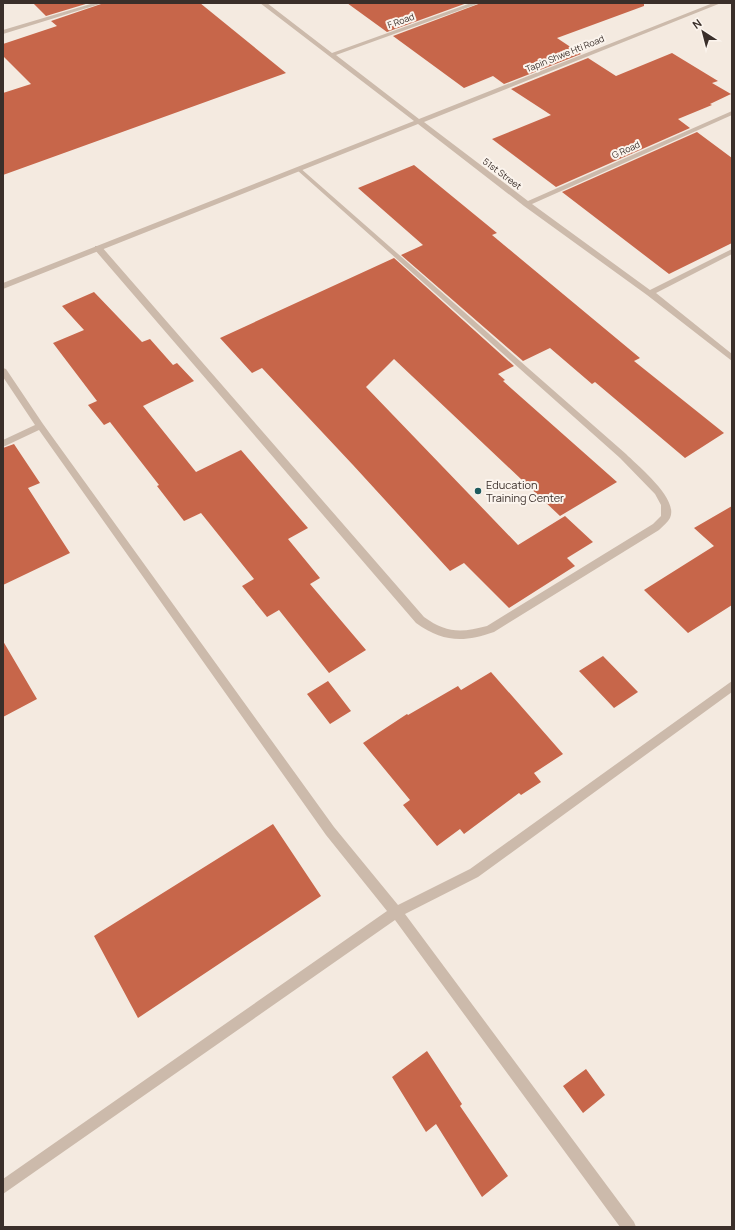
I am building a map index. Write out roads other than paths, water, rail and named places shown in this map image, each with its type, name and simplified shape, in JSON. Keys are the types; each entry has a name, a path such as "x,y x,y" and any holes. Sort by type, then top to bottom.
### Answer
{"street":[{"path":"3,32 100,3"},
{"name":"51st Street","path":"263,3 417,122 650,293 732,358"},
{"name":"F Road","path":"331,55 477,3"},
{"name":"Tapin Shwe Hti Road","path":"3,286 718,3"},
{"name":"G Road","path":"527,204 732,113"},
{"path":"98,248 420,620 434,630 449,635 471,635 490,629 656,527 666,517 666,505 658,492 623,456 299,169"},
{"path":"650,293 732,251"},
{"path":"3,371 40,426 330,831 396,912 629,1227"},
{"path":"3,444 40,426"},
{"path":"3,1187 396,912 474,873 732,686"}],"place":[{"name":"Education Training Center","path":"478,491"}]}
